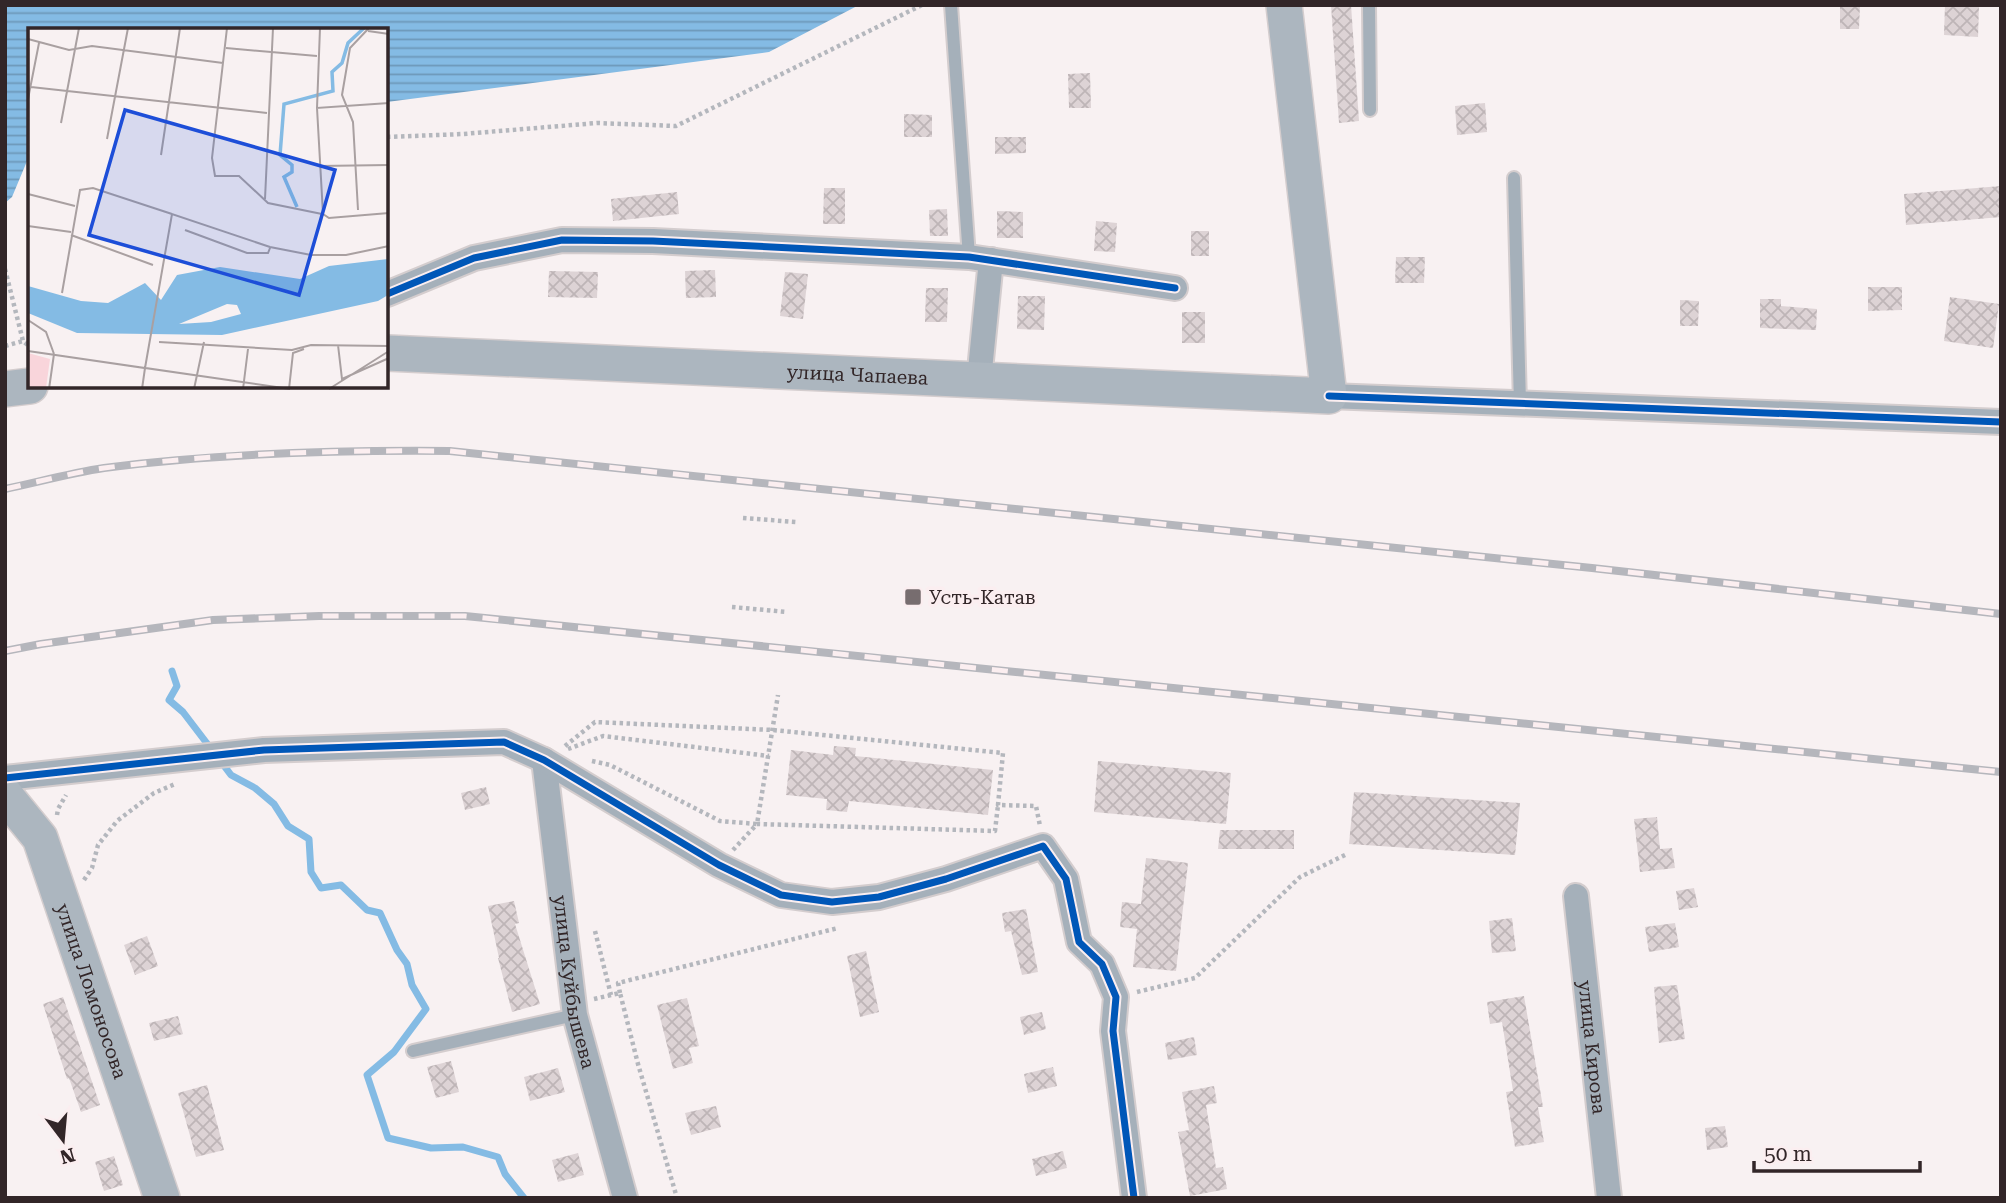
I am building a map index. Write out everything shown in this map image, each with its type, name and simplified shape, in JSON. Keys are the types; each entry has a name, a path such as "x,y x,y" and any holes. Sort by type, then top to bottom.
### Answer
{"main road":[{"path":"1284,5 1329,396"},
{"name":"улица Чапаева","path":"388,353 1329,396"},
{"path":"5,389 28,386"},
{"name":"улица Ломоносова","path":"5,795 40,838 155,1196"}],"street":[{"path":"388,294 474,258 562,240 653,241 980,258 1175,288"},
{"path":"979,380 980,258"},
{"path":"1329,396 2001,422"},
{"path":"5,778 278,750 504,742 551,756 719,864 781,895 832,902 879,897 946,880 1043,846 1066,879 1079,942 1102,964 1116,997 1113,1031 1135,1198"},
{"name":"улица Куйбышева","path":"551,756 574,1010 625,1198"},
{"name":"улица Кирова","path":"1576,896 1609,1198"}],"lane":[{"path":"951,5 980,258"},
{"path":"1369,5 1370,110"},
{"path":"1514,178 1520,404"},
{"path":"413,1051 574,1010"}],"path":[{"path":"388,137 597,123 676,126 922,5"},
{"path":"5,269 8,293 23,341 28,345"},
{"path":"5,346 23,341"},
{"path":"743,518 796,522"},
{"path":"732,607 787,612"},
{"path":"719,864 757,824 778,695"},
{"path":"551,756 595,722 773,730 1003,753 995,831 720,821 610,765 584,759"},
{"path":"551,756 603,736 769,756"},
{"path":"551,756 570,756"},
{"path":"78,889 92,868 98,845 117,821 154,793 178,782"},
{"path":"56,820 58,809 69,790"},
{"path":"998,804 1036,806"},
{"path":"1116,997 1195,978 1300,877 1347,854"},
{"path":"677,1198 638,1064 618,983 838,928"},
{"path":"595,931 611,995"},
{"path":"574,1010 620,993"}],"water":[{"path":"5,5 859,5 769,52 388,102 388,28 28,28 28,159 12,197 5,203"}],"building":[{"path":"1331,5 1351,5 1359,121 1339,123"},
{"path":"1840,5 1860,5 1859,29 1840,29"},
{"path":"1945,5 1979,6 1978,37 1944,35"},
{"path":"1090,73 1091,108 1069,108 1068,74"},
{"path":"1485,103 1487,132 1457,135 1455,106"},
{"path":"904,114 932,115 932,137 904,137"},
{"path":"995,137 1026,137 1026,153 995,154"},
{"path":"2001,186 2001,217 1906,225 1904,194"},
{"path":"824,188 845,188 845,224 823,224"},
{"path":"677,192 679,214 613,221 611,199"},
{"path":"947,209 948,236 930,236 929,210"},
{"path":"997,211 1023,212 1023,238 997,238"},
{"path":"1096,221 1117,223 1115,252 1094,251"},
{"path":"1191,231 1209,231 1209,256 1191,256"},
{"path":"1396,257 1425,257 1424,283 1395,283"},
{"path":"715,270 716,297 686,298 685,271"},
{"path":"549,271 598,272 597,298 548,297"},
{"path":"785,272 808,274 803,319 780,316"},
{"path":"1868,287 1902,287 1902,310 1868,311"},
{"path":"926,288 948,288 947,322 925,322"},
{"path":"1018,296 1045,296 1044,330 1017,329"},
{"path":"1950,297 1999,304 1993,348 1944,341"},
{"path":"1760,299 1781,299 1781,306 1817,309 1816,330 1760,328"},
{"path":"1680,300 1699,301 1698,326 1680,326"},
{"path":"1182,312 1205,312 1205,343 1182,343"},
{"path":"834,746 856,748 855,756 993,770 988,815 849,801 847,812 826,810 827,799 786,795 791,750 833,755"},
{"path":"1098,761 1231,773 1226,824 1094,812"},
{"path":"486,787 490,804 465,810 461,793"},
{"path":"1354,792 1520,803 1515,855 1349,844"},
{"path":"1657,817 1660,849 1672,848 1675,868 1640,872 1634,819"},
{"path":"1220,830 1294,830 1294,849 1218,849"},
{"path":"1146,858 1188,863 1176,971 1133,967 1137,929 1120,927 1122,902 1141,904"},
{"path":"1694,888 1698,907 1679,910 1676,891"},
{"path":"514,901 519,923 515,924 540,1004 512,1012 488,906"},
{"path":"1026,909 1038,972 1022,975 1011,931 1005,932 1002,913"},
{"path":"1512,918 1516,951 1492,953 1489,921"},
{"path":"1675,923 1679,947 1649,952 1645,927"},
{"path":"147,936 158,966 135,975 124,945"},
{"path":"866,951 879,1012 860,1017 847,956"},
{"path":"1677,985 1685,1039 1659,1043 1654,987"},
{"path":"1524,996 1543,1107 1538,1107 1544,1142 1515,1147 1506,1092 1513,1091 1502,1022 1490,1024 1487,1002"},
{"path":"63,997 100,1105 81,1112 69,1078 67,1079 43,1004"},
{"path":"687,998 699,1046 689,1048 693,1063 673,1069 657,1005"},
{"path":"1042,1012 1046,1029 1024,1035 1020,1017"},
{"path":"178,1016 183,1034 154,1041 149,1023"},
{"path":"1194,1037 1197,1055 1168,1060 1165,1043"},
{"path":"451,1061 459,1092 436,1098 427,1067"},
{"path":"1053,1067 1057,1086 1028,1093 1024,1074"},
{"path":"558,1068 565,1092 530,1101 524,1077"},
{"path":"207,1085 224,1150 196,1157 178,1093"},
{"path":"1214,1086 1217,1103 1206,1105 1216,1168 1223,1167 1227,1189 1190,1196 1178,1132 1189,1130 1182,1092"},
{"path":"716,1106 721,1127 691,1135 685,1113"},
{"path":"1725,1126 1728,1147 1707,1150 1705,1128"},
{"path":"1063,1151 1067,1168 1036,1176 1032,1159"},
{"path":"578,1153 584,1175 558,1182 552,1160"},
{"path":"114,1156 123,1185 104,1191 95,1162"}],"waterway":[{"path":"172,671 177,686 169,700 183,712 212,750"},
{"path":"219,759 231,775 255,788 274,804 288,826 309,839 311,872 321,888 341,885 367,910 380,913 397,950 407,964 412,985 426,1009 394,1052 367,1075 388,1138 431,1148 463,1147 498,1157 505,1174 524,1198"}],"railway":[{"path":"5,489 104,468 190,459 320,452 450,451 1592,568 2001,614"},
{"path":"5,651 213,620 319,616 465,616 2001,772"}],"cycle path":[{"path":"388,294 474,258 562,240 653,241 969,257 1175,288"},
{"path":"1329,396 2001,422"},
{"path":"5,778 264,750 504,742 544,760 719,865 781,895 832,902 879,897 946,879 1043,846 1066,879 1079,942 1102,964 1116,997 1113,1031 1134,1198"}],"place":[{"name":"Усть-Катав","path":"913,597"}]}
